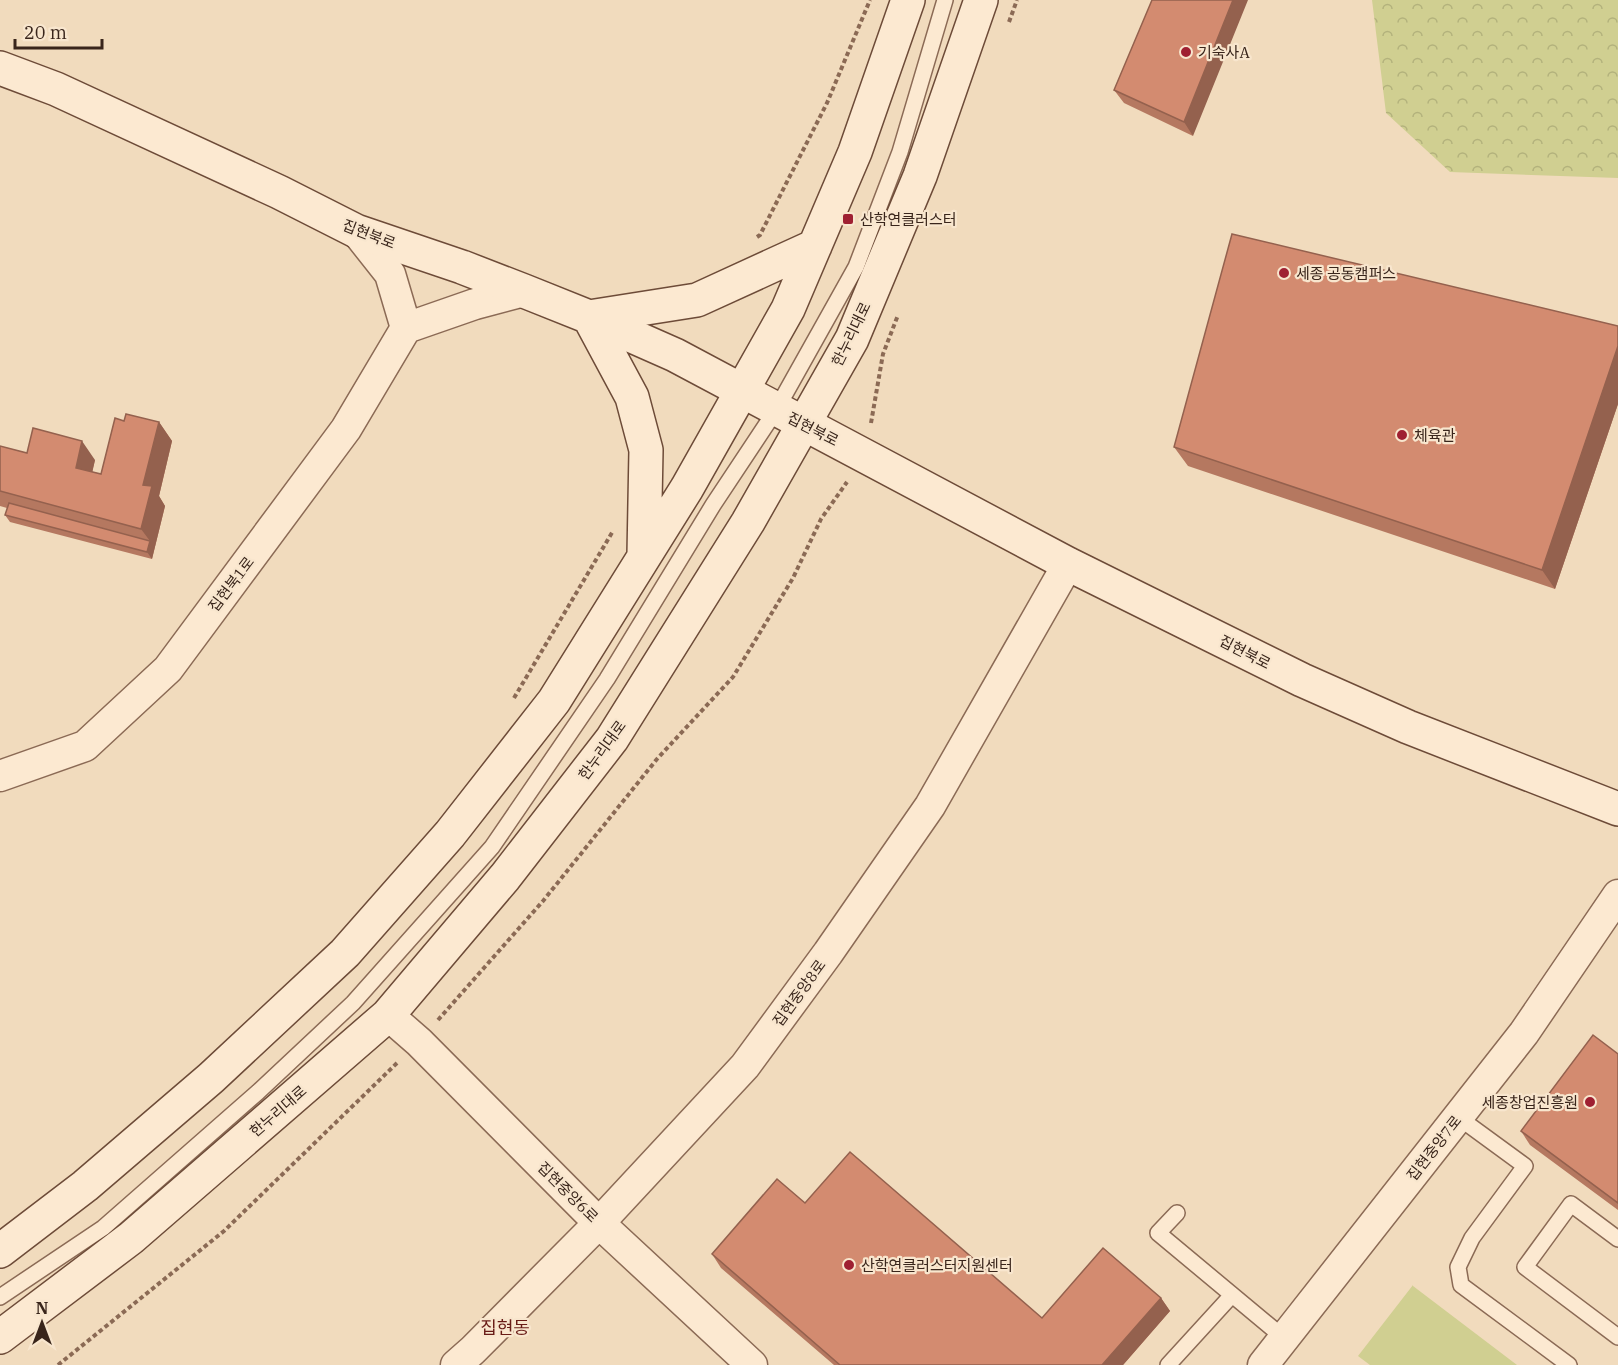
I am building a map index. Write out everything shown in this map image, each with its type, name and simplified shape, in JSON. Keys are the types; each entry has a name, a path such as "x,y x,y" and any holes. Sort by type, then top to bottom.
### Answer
{"street":[{"path":"0,1251 86,1186 202,1086 345,953 450,834 554,701 687,488 788,309 855,152 908,0"},
{"name":"한누리대로","path":"0,1337 131,1238 388,1015 505,877 612,740 748,522 790,417 852,339 920,176 981,0"},
{"name":"집현북로","path":"0,69 56,89 279,192 356,231 524,291 675,355 1068,564 1302,681 1408,727 1618,809"},
{"path":"356,231 390,274 406,328 475,304 524,291"},
{"path":"644,556 646,450 632,397 589,317 697,300 815,246"},
{"name":"집현북1로","path":"0,776 85,746 168,669 346,429 406,328"},
{"name":"집현중앙8로","path":"456,1365 599,1223 745,1066 828,953 930,806 1068,564"},
{"name":"집현중앙7로","path":"1263,1365 1524,1033 1618,895"},
{"name":"집현중앙6로","path":"388,1015 419,1042 599,1223 752,1365"}],"lane":[{"path":"0,1297 103,1228 258,1092 353,1003 492,847 607,679 713,505 790,417 856,267 900,152 945,0"},
{"path":"1458,1117 1524,1166 1472,1238 1458,1267 1461,1285 1569,1365"},
{"path":"1618,1239 1571,1204 1524,1267 1618,1336"},
{"path":"1177,1213 1158,1233 1284,1338"},
{"path":"1167,1365 1232,1295"}],"path":[{"path":"751,241 760,235 827,103 870,0"},
{"path":"510,703 524,684 616,525"},
{"path":"58,1365 224,1231 419,1042"}],"green space":[{"path":"1372,0 1618,0 1618,178 1450,172 1386,113"},
{"path":"1413,1285 1517,1365 1370,1365 1358,1356"}],"building":[{"name":"기숙사A","path":"1152,0 1233,0 1184,122 1114,90"},
{"name":"체육관","path":"1232,234 1618,326 1618,346 1542,570 1174,447"},
{"path":"126,414 159,422 143,485 152,486 141,529 0,491 0,446 27,453 33,428 82,441 76,468 101,474 115,418 124,421"},
{"path":"9,503 150,541 147,552 5,515"},
{"name":"세종창업진흥원","path":"1593,1035 1618,1054 1618,1203 1521,1131"},
{"name":"산학연클러스터지원센터","path":"850,1152 1042,1318 1103,1248 1161,1298 1102,1365 840,1365 712,1254 777,1179 805,1203"}],"place":[{"name":"기숙사A","path":"1186,52"},
{"name":"산학연클러스터","path":"848,219"},
{"name":"세종 공동캠퍼스","path":"1284,273"},
{"name":"체육관","path":"1402,435"},
{"name":"세종창업진흥원","path":"1590,1102"},
{"name":"산학연클러스터지원센터","path":"849,1265"}],"district":[{"name":"집현동","path":"505,1327"}]}
